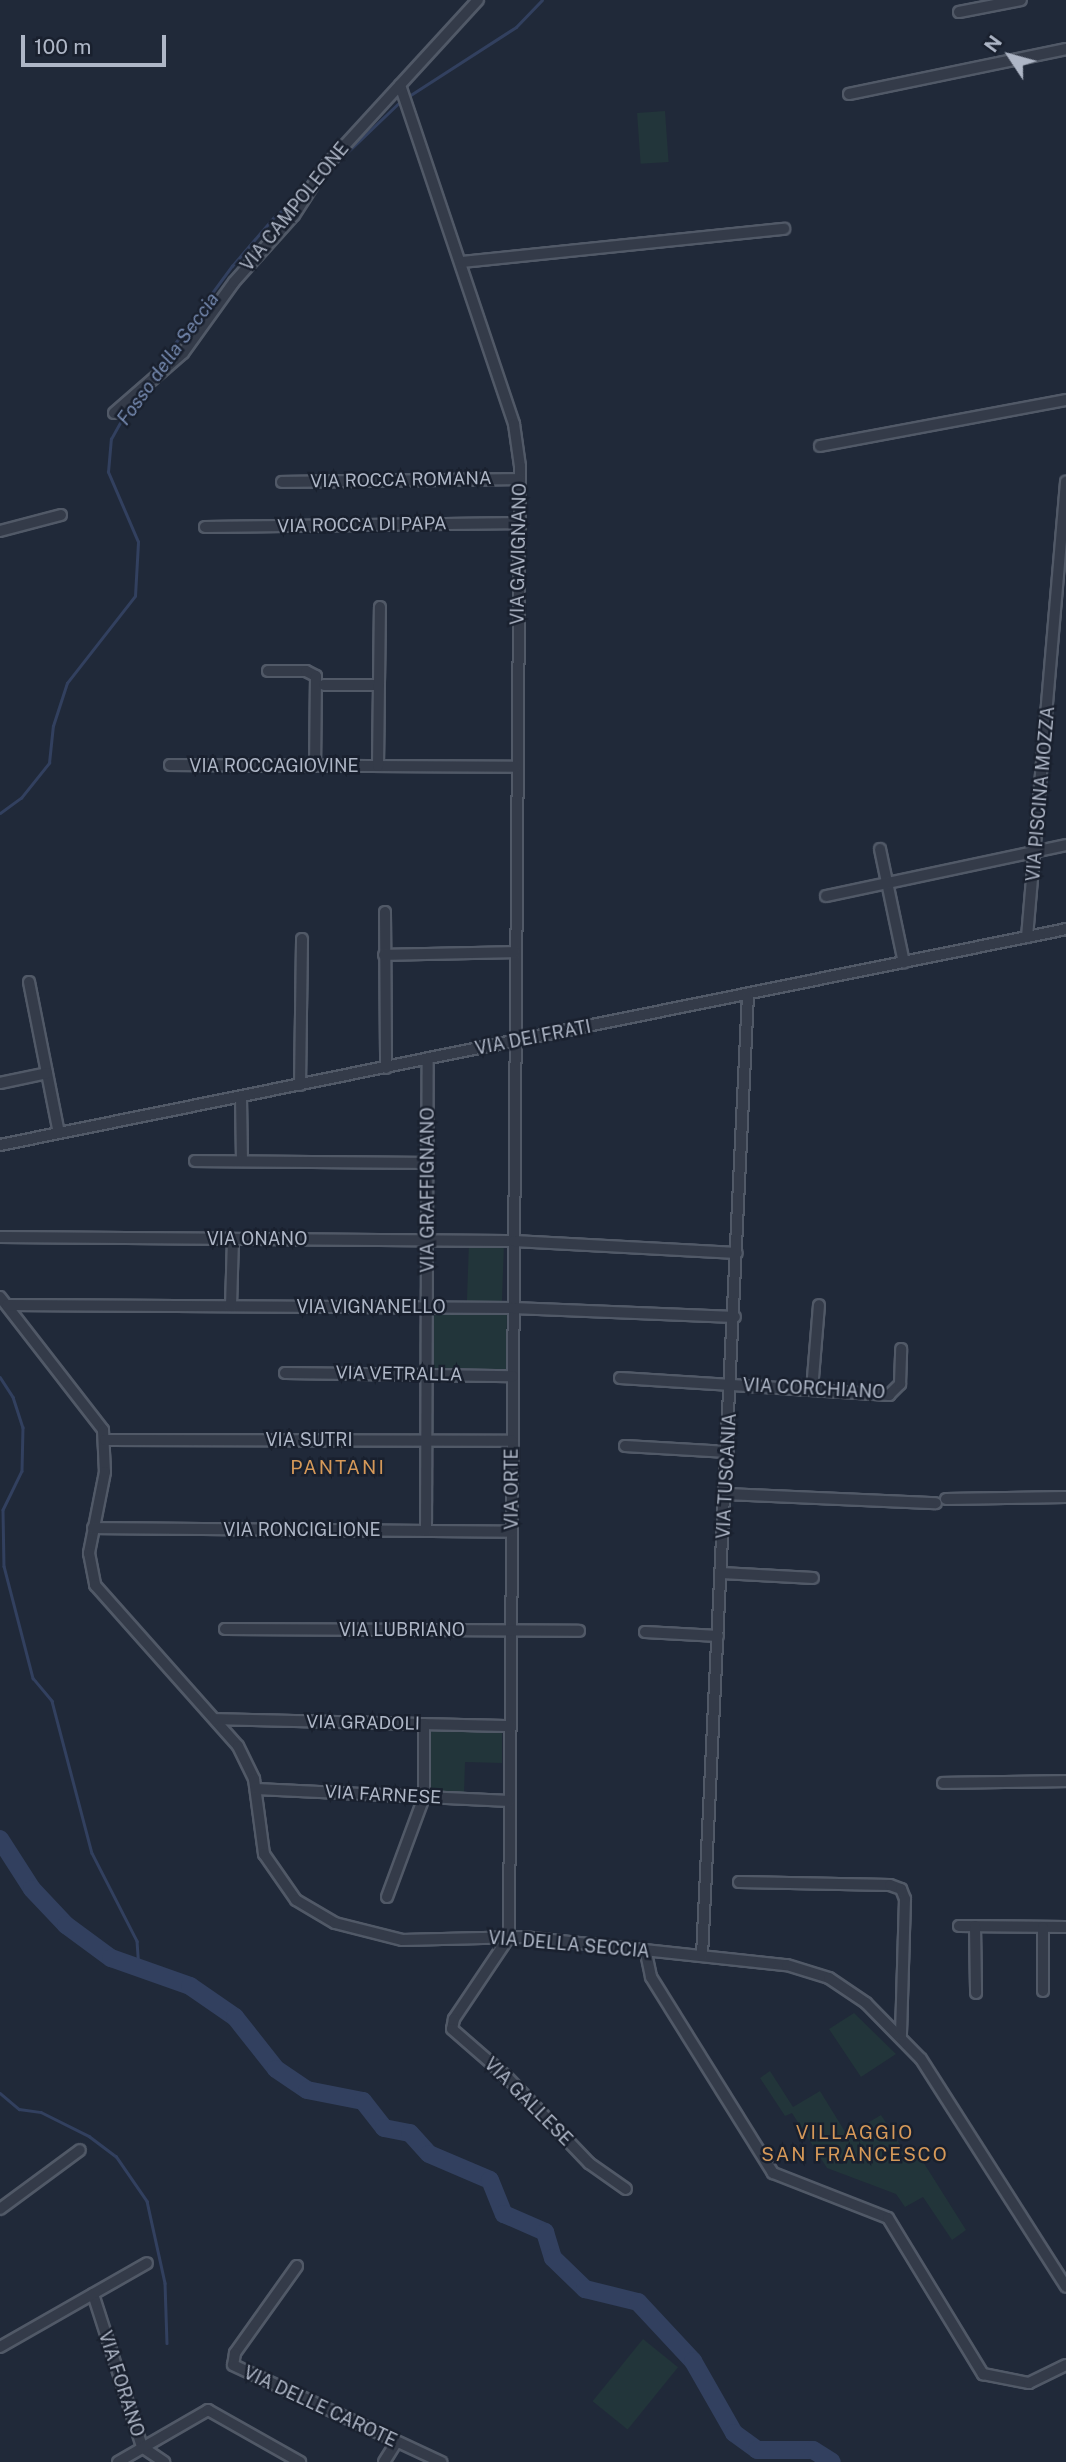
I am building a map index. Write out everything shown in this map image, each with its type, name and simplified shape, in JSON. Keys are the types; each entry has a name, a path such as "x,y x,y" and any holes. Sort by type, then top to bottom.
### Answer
{"street":[{"name":"VIA CAMPOLEONE","path":"114,413 183,353 306,195 317,176 478,0"},
{"path":"959,12 1021,0"},
{"path":"849,94 1066,49"},
{"name":"VIA GAVIGNANO","path":"400,85 462,262 514,424 520,479 515,1042"},
{"path":"462,262 784,229"},
{"path":"820,446 1066,400"},
{"name":"VIA ROCCA ROMANA","path":"282,482 520,479"},
{"name":"VIA PISCINA MOZZA","path":"1027,937 1037,851 1066,482"},
{"path":"0,531 61,515"},
{"name":"VIA ROCCA DI PAPA","path":"205,527 520,523"},
{"name":"VIA ROCCAGIOVINE","path":"378,766 380,607"},
{"path":"268,671 308,671 316,676 316,766"},
{"path":"324,685 379,685"},
{"name":"VIA ROCCAGIOVINE","path":"170,765 516,767"},
{"path":"826,896 1066,845"},
{"path":"880,849 904,963"},
{"path":"385,912 386,1068"},
{"name":"VIA DEI FRATI","path":"0,1145 748,996 1066,929"},
{"path":"300,1085 302,939"},
{"path":"384,955 515,953"},
{"path":"29,982 59,1133"},
{"name":"VIA TUSCANIA","path":"702,1956 735,1317 748,996"},
{"name":"VIA ORTE","path":"509,1937 515,1042"},
{"name":"VIA GRAFFIGNANO","path":"426,1531 428,1059"},
{"path":"0,1083 47,1073"},
{"path":"241,1097 242,1161"},
{"path":"195,1161 428,1163"},
{"name":"VIA ONANO","path":"0,1237 427,1239 737,1253"},
{"path":"231,1306 233,1239"},
{"name":"VIA VIGNANELLO","path":"4,1301 513,1308 735,1317"},
{"name":"VIA DELLA SECCIA","path":"4,1301 95,1416 105,1440 105,1472 93,1528 90,1565 98,1589 239,1749 256,1789 257,1824 267,1860 288,1892 316,1914 406,1940 509,1937 646,1953 702,1956 813,1971 856,1995 901,2036 930,2073 1066,2287"},
{"path":"812,1391 819,1305"},
{"name":"VIA CORCHIANO","path":"620,1378 891,1394 900,1384 901,1349"},
{"name":"VIA VETRALLA","path":"285,1373 513,1376"},
{"name":"VIA SUTRI","path":"105,1440 513,1440"},
{"path":"625,1446 728,1452"},
{"path":"726,1494 941,1501 1066,1497"},
{"name":"VIA RONCIGLIONE","path":"93,1528 512,1532"},
{"path":"722,1573 813,1578"},
{"name":"VIA LUBRIANO","path":"225,1629 579,1631"},
{"path":"645,1632 718,1636"},
{"name":"VIA GRADOLI","path":"215,1719 511,1726"},
{"path":"387,1897 424,1797 424,1724"},
{"path":"943,1783 1066,1781"},
{"name":"VIA FARNESE","path":"256,1789 510,1801"},
{"path":"739,1882 890,1885 901,1889 905,1899 901,2036"},
{"path":"959,1926 1066,1927"},
{"path":"975,1926 976,1993"},
{"path":"1042,1927 1043,1991"},
{"name":"VIA GALLESE","path":"509,1937 454,2019 453,2032 505,2075 598,2172 626,2189"},
{"path":"646,1953 651,1977 773,2173 888,2218 983,2374 1029,2383 1066,2365"},
{"path":"0,2209 80,2150"},
{"path":"0,2347 147,2263"},
{"name":"VIA DELLE CAROTE","path":"297,2266 235,2353 233,2365 441,2462"},
{"name":"VIA FORANO","path":"93,2294 142,2447 164,2462"},
{"path":"118,2462 208,2410 300,2462"},
{"path":"384,2462 396,2443"}],"green space":[{"path":"665,111 669,162 641,164 637,113"},
{"path":"469,1242 504,1243 502,1302 467,1301"},
{"path":"431,1310 507,1311 506,1369 430,1368"},
{"path":"426,1729 502,1729 502,1763 465,1762 464,1794 425,1794"},
{"path":"854,2013 896,2054 861,2077 829,2029"},
{"path":"770,2071 793,2107 820,2091 847,2135 881,2115 906,2154 915,2149 966,2230 952,2240 923,2197 905,2207 896,2194 827,2168 792,2113 785,2116 760,2078"},
{"path":"643,2339 678,2367 628,2429 593,2401"}],"waterway":[{"name":"Fosso della Seccia","path":"409,96 516,27 542,0"},
{"name":"Fosso della Seccia","path":"332,167 403,99"},
{"name":"Fosso della Seccia","path":"154,372 232,266 274,217 301,195"},
{"name":"Fosso della Seccia","path":"0,813 21,798 49,763 53,726 67,683 135,596 138,542 108,472 111,439 129,406"},
{"name":"Fosso della Seccia","path":"0,1377 13,1397 23,1427 22,1471 3,1510 4,1566 33,1678 52,1701 92,1853 137,1941 139,1967"},
{"path":"0,1839 32,1889 66,1925 111,1958 190,1986 235,2017 276,2069 307,2090 363,2101 384,2128 410,2133 429,2154 490,2180 504,2214 545,2232 553,2258 585,2289 638,2302 693,2361 734,2433 757,2450 813,2450 832,2462"},
{"path":"0,2093 19,2109 41,2112 89,2136 116,2156 147,2201 165,2283 167,2343"}],"district":[{"name":"PANTANI","path":"338,1468"},
{"name":"VILLAGGIO SAN FRANCESCO","path":"855,2144"}]}
